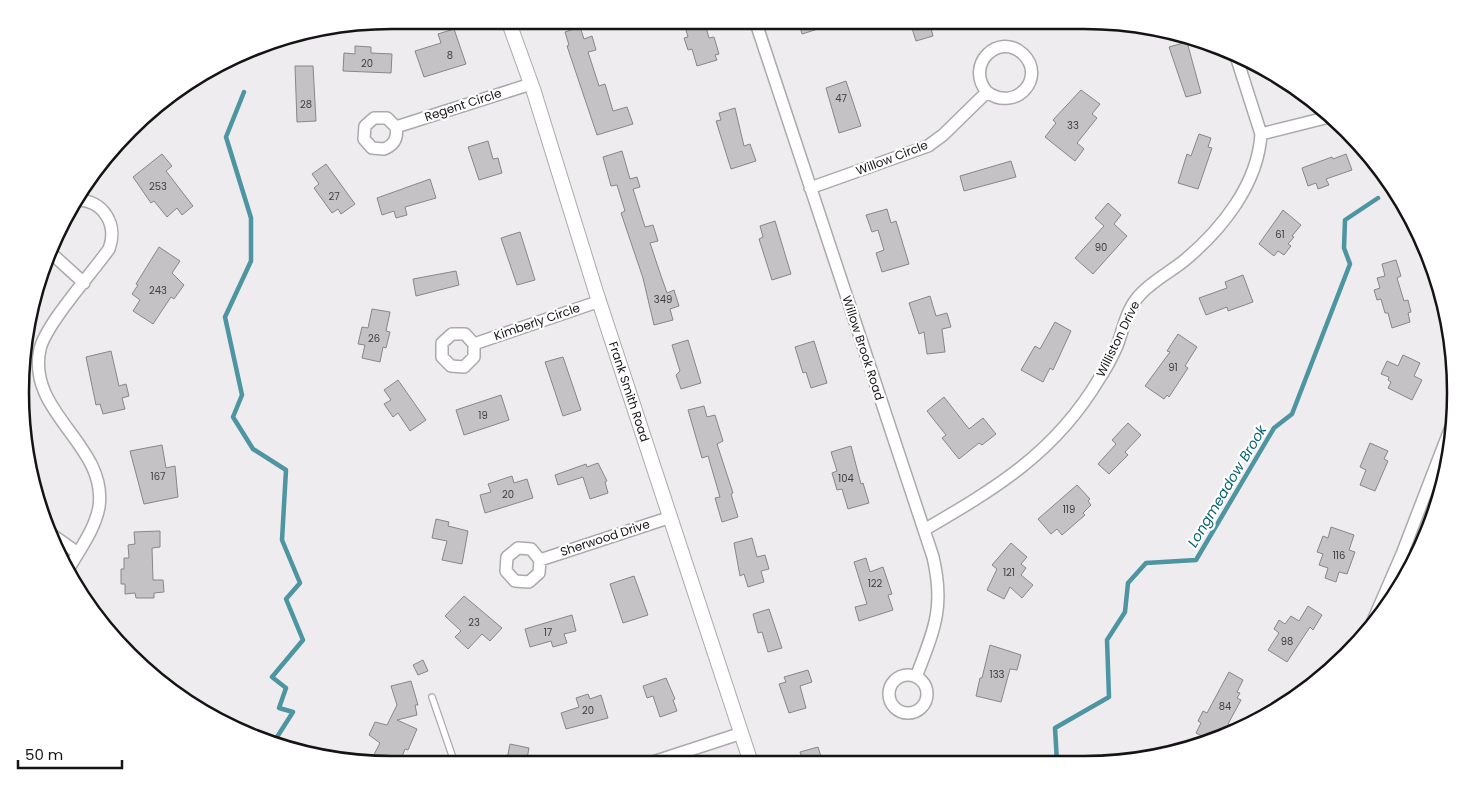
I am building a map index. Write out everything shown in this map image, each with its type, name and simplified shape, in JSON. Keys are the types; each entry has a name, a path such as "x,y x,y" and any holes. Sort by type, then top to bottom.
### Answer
{"street":[{"name":"Frank Smith Road","path":"511,29 531,84 749,756"},
{"name":"Willow Brook Road","path":"759,29 936,571 939,605 934,633 916,677"},
{"path":"1005,47 1024,55 1031,74 1030,80 1023,92 1018,96 1005,99 987,92 982,87 978,74 982,60 986,55 992,50 1005,47"},
{"name":"Williston Drive","path":"924,530 1006,481 1043,450 1070,421 1090,393 1108,363 1137,298 1149,286 1196,251 1216,230 1234,206 1253,170 1260,146 1261,134 1238,63"},
{"name":"Regent Circle","path":"396,127 531,84"},
{"name":"Willow Circle","path":"810,188 928,146 943,135 987,92"},
{"path":"1261,134 1323,119"},
{"path":"72,564 95,521 98,508 98,486 92,465 49,404 41,382 39,358 45,336 109,250 113,232 108,216 102,209 83,201"},
{"path":"55,257 84,283"},
{"name":"Kimberly Circle","path":"474,344 600,301"},
{"path":"1382,601 1442,449"},
{"name":"Sherwood Drive","path":"540,560 671,517"},
{"path":"60,540 78,553"},
{"path":"1402,554 1408,556"},
{"path":"671,756 742,733"}],"lane":[{"path":"432,697 452,756"}],"building":[{"path":"454,29 466,64 424,77 415,51 441,43 438,34"},
{"path":"581,29 584,39 592,36 596,50 588,52 599,86 605,84 613,111 627,107 633,124 597,135 567,46 569,45 565,32"},
{"path":"686,29 706,29 709,38 714,37 719,54 715,55 717,60 697,66 692,49 688,50 684,38 688,37"},
{"path":"801,29 818,29 802,34"},
{"path":"912,29 931,29 933,36 916,41"},
{"path":"1184,43 1188,44 1201,93 1186,97 1169,47"},
{"path":"355,46 371,47 371,53 392,54 391,73 343,71 344,53 355,54"},
{"path":"295,66 313,66 316,121 297,122"},
{"path":"846,81 861,126 839,133 826,88"},
{"path":"1081,90 1100,104 1092,114 1097,118 1077,143 1084,149 1075,161 1045,137 1056,123 1053,120"},
{"path":"735,108 744,146 750,144 756,161 731,169 716,121 721,120 719,113"},
{"path":"1199,134 1211,138 1208,147 1212,148 1198,189 1178,183 1187,154 1191,156"},
{"path":"488,141 493,159 498,158 502,173 479,180 468,147"},
{"path":"622,151 630,179 637,177 640,187 633,189 645,227 653,225 658,241 650,243 667,293 674,290 679,306 670,309 673,320 654,325 643,278 621,213 625,211 617,185 611,186 603,157"},
{"path":"162,154 172,166 166,171 193,206 182,215 177,208 167,217 154,201 151,203 133,177"},
{"path":"1346,154 1352,170 1326,179 1329,185 1318,189 1316,183 1308,186 1302,168"},
{"path":"1011,161 1016,177 964,191 960,176"},
{"path":"326,164 355,204 341,214 338,209 332,213 314,188 319,184 312,174"},
{"path":"430,179 436,198 405,207 407,215 396,218 394,211 382,215 377,198"},
{"path":"1108,203 1121,215 1114,224 1127,236 1093,274 1075,258 1104,226 1095,218"},
{"path":"887,209 891,223 896,221 909,264 882,272 876,253 884,250 878,230 872,232 866,215"},
{"path":"1283,210 1301,225 1292,236 1294,237 1288,244 1291,246 1284,255 1278,251 1274,256 1259,244"},
{"path":"775,221 791,274 772,280 759,239 763,237 760,226"},
{"path":"520,232 535,280 517,285 501,238"},
{"path":"159,247 180,261 172,273 184,285 174,299 171,297 153,324 133,311 140,300 132,294 138,285 136,284"},
{"path":"1396,260 1401,276 1397,278 1404,301 1408,300 1411,312 1408,313 1410,322 1392,328 1388,313 1385,313 1381,299 1377,300 1374,290 1380,288 1377,278 1385,276 1382,264"},
{"path":"456,271 459,285 416,296 413,279"},
{"path":"1243,275 1253,302 1228,311 1227,307 1206,315 1199,298 1227,288 1225,282"},
{"path":"930,296 936,316 947,313 951,327 942,329 945,352 927,354 924,332 919,334 909,303"},
{"path":"372,309 390,312 386,331 390,332 386,348 383,347 380,362 362,358 365,345 358,344 362,327 368,328"},
{"path":"1055,322 1071,331 1053,370 1050,368 1043,382 1021,370 1035,346 1040,349"},
{"path":"1178,334 1197,347 1185,366 1188,368 1169,397 1167,395 1164,399 1145,386 1170,352 1167,351"},
{"path":"688,340 701,383 681,389 676,375 680,371 672,345"},
{"path":"814,341 827,383 811,388 806,372 803,373 795,347"},
{"path":"111,351 119,386 126,384 129,396 122,398 125,409 103,414 100,404 96,405 86,357"},
{"path":"1403,355 1420,363 1414,376 1422,380 1412,400 1388,388 1391,382 1388,380 1389,377 1381,374 1387,361 1398,366"},
{"path":"563,357 581,410 563,416 545,362"},
{"path":"398,380 426,420 410,431 398,413 393,417 384,404 391,400 384,390"},
{"path":"501,395 509,420 464,435 456,410"},
{"path":"944,397 969,429 983,418 996,434 982,445 979,443 959,459 942,438 946,435 927,411"},
{"path":"704,406 707,417 715,415 723,441 717,444 733,493 731,494 738,517 722,522 715,498 720,497 708,456 702,458 688,410"},
{"path":"1128,423 1141,435 1125,452 1128,455 1109,474 1098,464 1116,444 1112,440"},
{"path":"1370,443 1388,451 1384,459 1388,461 1375,491 1360,485 1366,470 1360,467"},
{"path":"162,445 166,468 175,466 178,497 144,504 130,451"},
{"path":"851,446 861,484 863,483 869,503 848,509 842,489 837,490 832,473 837,471 831,452"},
{"path":"598,463 607,481 605,482 608,493 590,499 583,477 558,485 555,475 586,464 587,467"},
{"path":"512,476 514,483 527,479 533,498 485,513 480,495 491,492 488,484"},
{"path":"1077,485 1090,499 1088,501 1091,505 1083,513 1085,515 1062,535 1057,529 1051,534 1038,519"},
{"path":"436,519 449,522 448,526 468,531 462,564 442,560 447,541 432,538"},
{"path":"1331,527 1354,535 1349,550 1355,552 1347,574 1339,572 1336,582 1325,578 1328,568 1319,565 1323,554 1317,552 1323,536 1328,538"},
{"path":"160,531 160,547 152,548 153,580 163,580 164,592 154,593 154,598 136,598 135,593 125,594 125,584 121,584 121,569 124,569 124,558 129,558 128,545 135,544 134,532"},
{"path":"752,538 757,557 765,555 769,569 761,571 764,582 748,587 744,574 740,576 734,543"},
{"path":"1011,543 1027,557 1021,564 1026,568 1021,575 1033,585 1022,598 1010,587 1004,599 987,590 997,569 992,565"},
{"path":"866,558 870,572 883,567 892,594 888,595 893,610 859,621 855,607 867,604 854,562"},
{"path":"634,576 648,615 623,623 610,584"},
{"path":"464,596 502,628 490,641 482,634 468,649 455,637 461,631 445,616"},
{"path":"1308,606 1322,615 1313,630 1310,627 1287,662 1268,650 1279,633 1274,629 1279,620 1285,624 1291,616 1299,621"},
{"path":"769,609 782,648 768,652 762,632 758,633 753,614"},
{"path":"572,615 576,631 564,634 567,643 553,647 551,641 530,647 525,629"},
{"path":"990,645 1021,655 1017,670 1010,669 1001,702 976,696"},
{"path":"423,660 428,671 418,675 413,665"},
{"path":"808,670 812,682 800,686 806,708 789,713 779,684 786,682 784,677"},
{"path":"1229,672 1243,680 1237,692 1240,693 1237,698 1241,700 1228,724 1231,725 1202,736 1196,733 1201,723 1198,721 1203,711 1207,713"},
{"path":"666,678 675,699 673,700 677,711 660,717 653,696 647,698 643,686"},
{"path":"411,681 418,705 415,705 417,715 397,720 417,729 408,750 405,749 402,756 374,755 380,743 369,735 375,722 387,725 397,705 391,686"},
{"path":"588,694 590,699 601,695 608,718 566,729 561,713 579,707 576,698"},
{"path":"510,744 529,748 528,756 508,756"},
{"path":"818,747 821,756 801,756 800,752"}],"waterway":[{"path":"244,92 226,137 251,218 251,261 225,317 242,395 233,417 253,449 286,470 282,540 300,583 286,599 303,640 272,677 286,688 279,708 293,712 277,737"},
{"name":"Longmeadow Brook","path":"1057,756 1055,728 1109,697 1107,640 1125,612 1128,583 1146,563 1196,560 1274,428 1292,414 1350,264 1344,248 1345,220 1378,198"}]}
